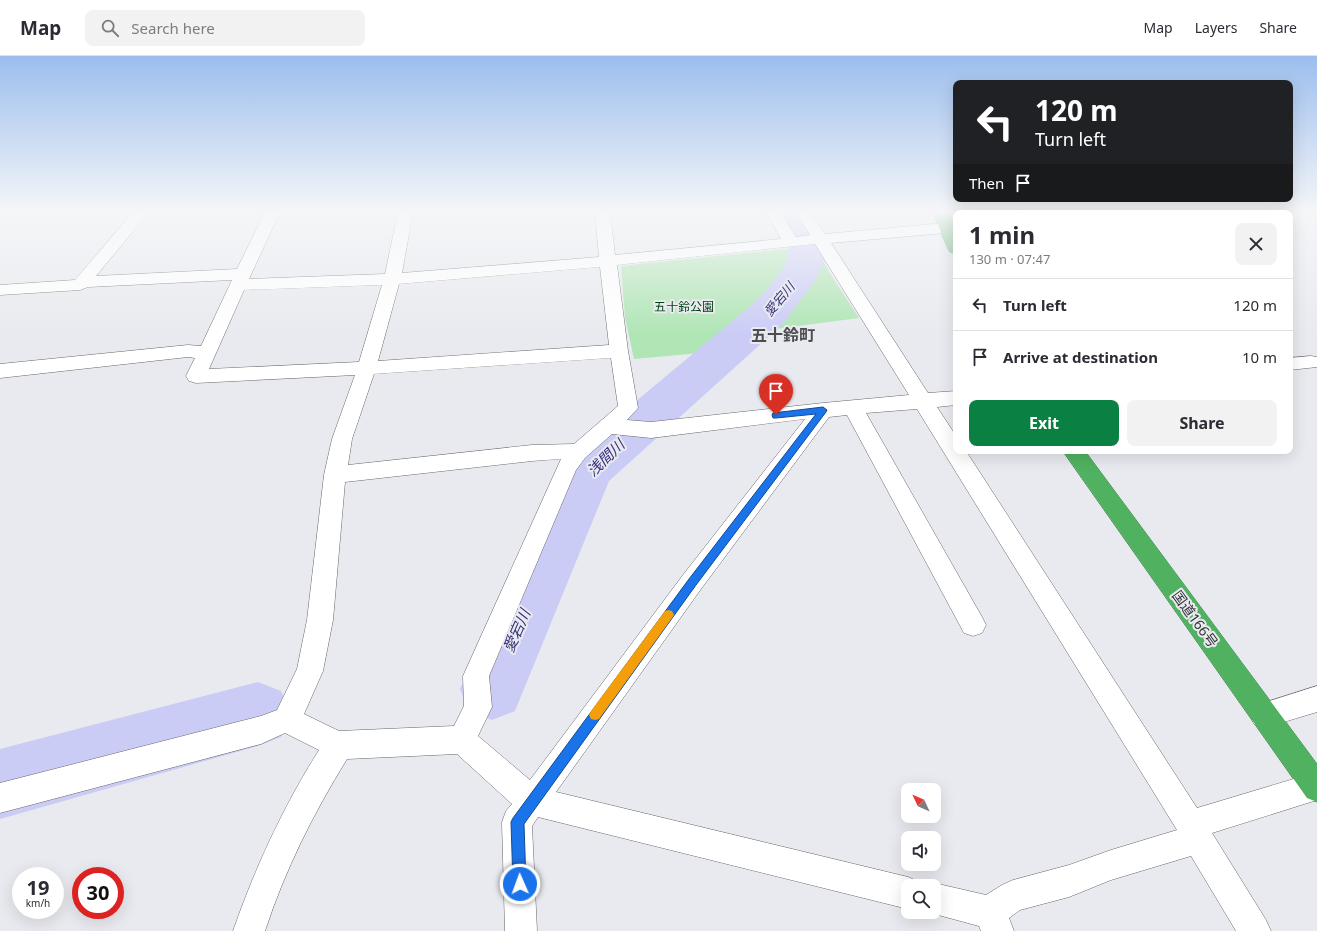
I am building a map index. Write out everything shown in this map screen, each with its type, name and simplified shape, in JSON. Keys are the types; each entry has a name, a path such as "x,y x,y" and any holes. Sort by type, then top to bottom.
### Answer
{"highway":[{"name":"国道166号","path":"1076,454 1317,787"}],"street":[{"path":"82,282 107,253"},
{"path":"253,253 196,376 367,368 619,351"},
{"path":"0,798 261,730 286,719 310,671 321,612 335,475 342,439 367,368 392,279 397,253"},
{"path":"462,740 478,707 476,676 567,467 578,452 628,408 619,351 607,253"},
{"path":"0,290 80,284 82,282 392,279 692,253"},
{"path":"826,253 953,449"},
{"path":"0,371 188,351 207,353"},
{"path":"1293,364 1311,362"},
{"path":"609,426 651,430 823,410 953,398"},
{"path":"853,407 973,625"},
{"path":"521,931 517,822 692,582 823,410"},
{"path":"335,475 532,453 567,451 578,452"},
{"path":"956,454 1255,931"},
{"path":"1264,715 1317,699"},
{"path":"286,719 304,730 339,745 462,740 531,801 901,891"},
{"path":"249,931 284,842 312,788 339,745"},
{"path":"941,902 993,922 1012,896 1069,881 1194,832 1317,787"}],"green space":[{"name":"五十鈴公園","path":"749,253 819,253 831,275 859,318 729,335 701,353 634,359 625,317 621,266"}],"waterway":[{"name":"浅間川","path":"492,689 588,470 769,313 796,279 802,269 807,253"},
{"path":"0,784 258,714"}],"slow traffic":[{"path":"595,715 668,615"}],"district":[{"name":"五十鈴町","path":"783,335"}],"route":[{"path":"520,884 517,822 692,582 823,410 776,415"}],"water label":[{"name":"愛宕川","path":"779,299"},
{"name":"愛宕川","path":"517,631"}]}
